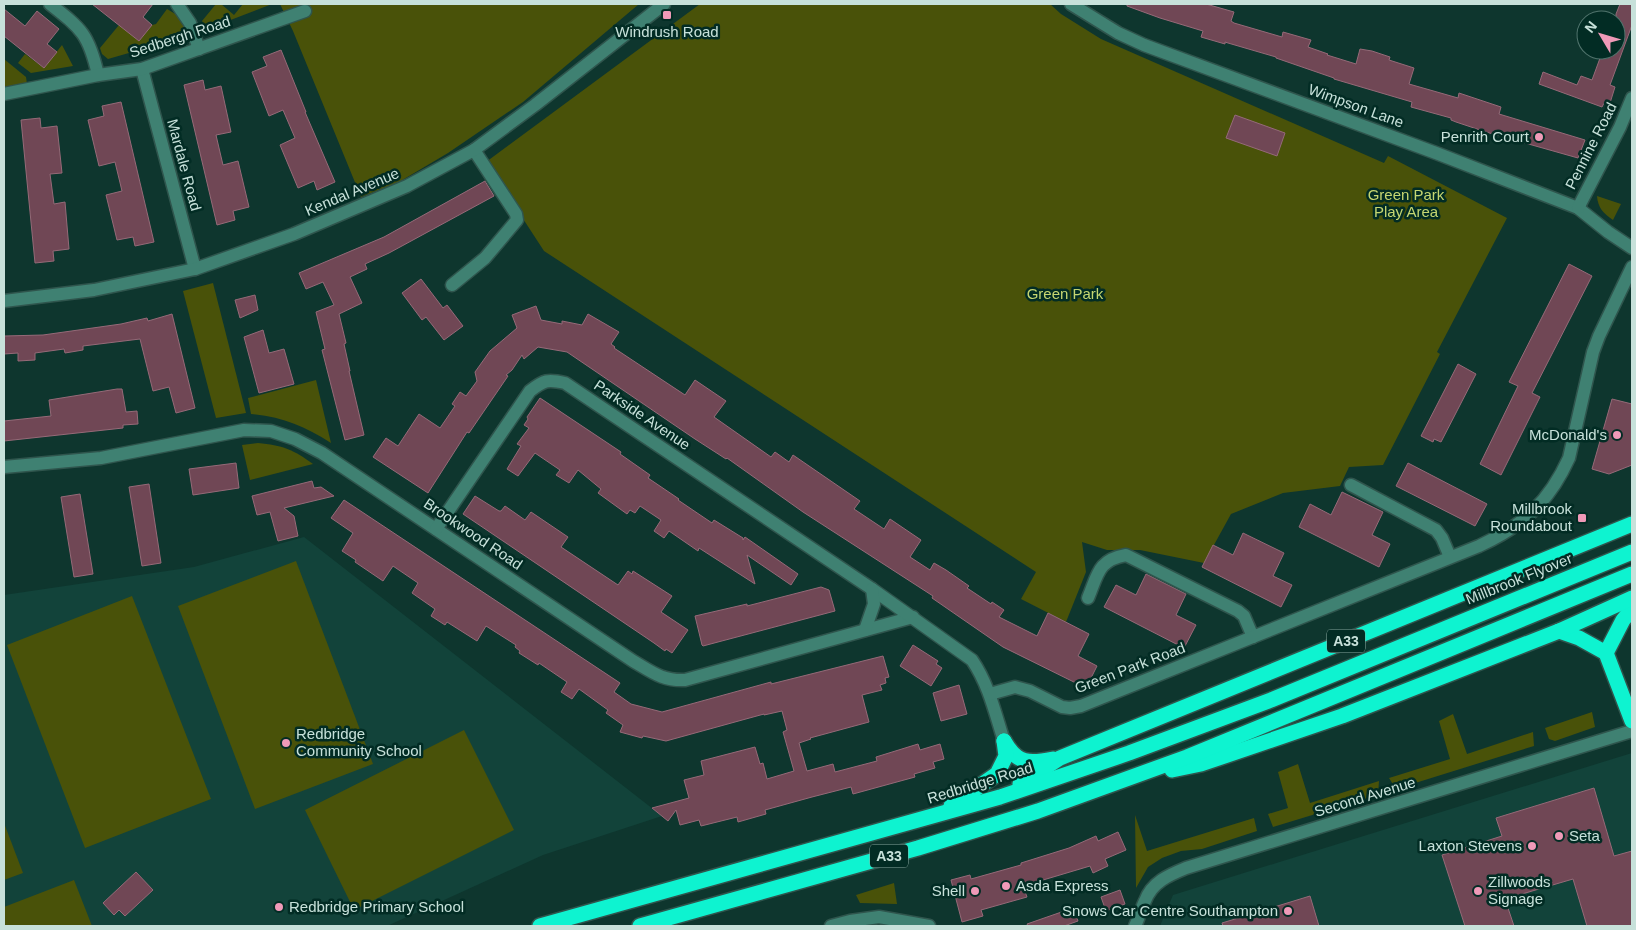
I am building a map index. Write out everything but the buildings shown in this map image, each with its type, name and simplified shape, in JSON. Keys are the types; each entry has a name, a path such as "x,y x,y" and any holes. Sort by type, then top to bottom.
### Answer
{"highway":[{"name":"A33","path":"1000,797 1060,758 1632,524"},
{"name":"Millbrook Flyover","path":"1419,639 1632,552"},
{"name":"A33","path":"640,926 918,848 1038,811 1187,757 1632,574"},
{"name":"A33","path":"1136,776 1201,764 1323,723 1559,631 1632,598"},
{"path":"1606,653 1632,609"},
{"path":"1559,631 1579,638 1606,653 1632,721"},
{"name":"Redbridge Road","path":"540,926 1000,797 1129,753 1262,703 1419,639"},
{"path":"1004,741 1013,753 1020,759 1028,762 1060,758"},
{"path":"940,814 997,774 1006,756 1004,741"}],"street":[{"path":"50,4 75,24 86,38 92,51 98,75"},
{"path":"177,4 190,22 199,49"},
{"name":"Kendal Avenue","path":"4,301 94,290 195,269 294,234 407,186 474,150 664,4"},
{"name":"Wimpson Lane","path":"1071,4 1118,33 1144,45 1436,153 1578,208 1608,232 1630,243"},
{"name":"Sedbergh Road","path":"4,94 98,75 142,69 305,11"},
{"name":"Mardale Road","path":"142,69 195,269"},
{"name":"Pennine Road","path":"1578,208 1620,127 1632,98"},
{"path":"452,285 486,258 517,220 516,214 474,150"},
{"name":"Green Park Road","path":"990,694 1008,688 1023,688 1062,707 1081,706 1487,543 1511,530 1540,505 1553,490 1569,458 1596,345 1632,267"},
{"name":"Parkside Avenue","path":"436,530 530,391 541,383 551,380 565,383 872,589 972,660 980,671 990,694 1004,741"},
{"name":"Brookwood Road","path":"4,467 101,458 244,430 271,431 295,439 322,453 633,661 658,676 672,680 685,680 912,618"},
{"path":"1351,485 1436,530 1442,538 1450,557"},
{"path":"1088,598 1102,565 1112,557 1126,555 1238,611 1244,616 1253,637"},
{"path":"865,630 874,604 872,589"},
{"name":"Second Avenue","path":"1135,926 1145,900 1154,886 1169,875 1186,868 1632,731"},
{"path":"831,926 850,920 879,917 929,926"}],"shaded area":[{"name":"Redbridge Community School","path":"304,537 662,816 543,855 387,926 4,926 4,595 194,567"},
{"path":"1632,753 1632,926 1160,926 1173,895"}],"green space":[{"path":"216,4 221,4 234,15 243,4 272,4 207,29 202,21"},
{"path":"280,4 639,4 523,102 448,153 399,182 361,197 293,31"},
{"name":"Green Park","path":"700,4 1050,4 1061,14 1101,39 1384,163 1388,156 1507,218 1437,352 1440,354 1383,465 1349,467 1340,486 1283,493 1231,514 1204,563 1140,550 1107,550 1082,542 1086,572 1066,622 1021,599 1036,572 544,251 486,162"},
{"path":"167,9 182,18 188,36 108,59 102,54 100,48 119,25 139,41 152,25 156,24"},
{"path":"62,45 73,66 31,73 18,63 25,54 44,68"},
{"path":"4,59 26,77 27,84 4,87"},
{"path":"1597,196 1621,204 1613,220 1602,210"},
{"path":"213,283 246,413 216,418 183,291"},
{"path":"316,380 331,443 293,423 273,417 251,414 248,398"},
{"path":"258,443 287,449 313,464 250,480 242,445"},
{"path":"296,561 373,764 255,809 178,606"},
{"path":"132,596 211,799 85,848 7,645"},
{"path":"1592,712 1595,727 1555,741 1549,739 1545,728"},
{"path":"1453,714 1467,754 1533,732 1534,746 1396,789 1389,778 1450,759 1439,721"},
{"path":"464,730 514,830 354,910 305,810"},
{"path":"1298,764 1310,803 1379,781 1378,795 1273,827 1268,814 1288,808 1278,772"},
{"path":"1135,815 1147,851 1254,818 1257,831 1202,849 1181,851 1162,858 1148,867 1136,888"},
{"path":"4,823 23,873 4,880"},
{"path":"74,880 92,926 4,926 4,907"},
{"path":"894,883 897,904 860,903 856,895"}],"place":[{"name":"Windrush Road","path":"667,15"},
{"name":"Penrith Court","path":"1539,137"},
{"name":"McDonald's","path":"1617,435"},
{"name":"Millbrook Roundabout","path":"1582,518"},
{"name":"Redbridge Community School","path":"286,743"},
{"name":"Seta","path":"1559,836"},
{"name":"Laxton Stevens","path":"1532,846"},
{"name":"Asda Express","path":"1006,886"},
{"name":"Shell","path":"975,891"},
{"name":"Zillwoods Signage","path":"1478,891"},
{"name":"Redbridge Primary School","path":"279,907"},
{"name":"Snows Car Centre Southampton","path":"1288,911"}],"park label":[{"name":"Green Park Play Area","path":"1406,204"}]}
